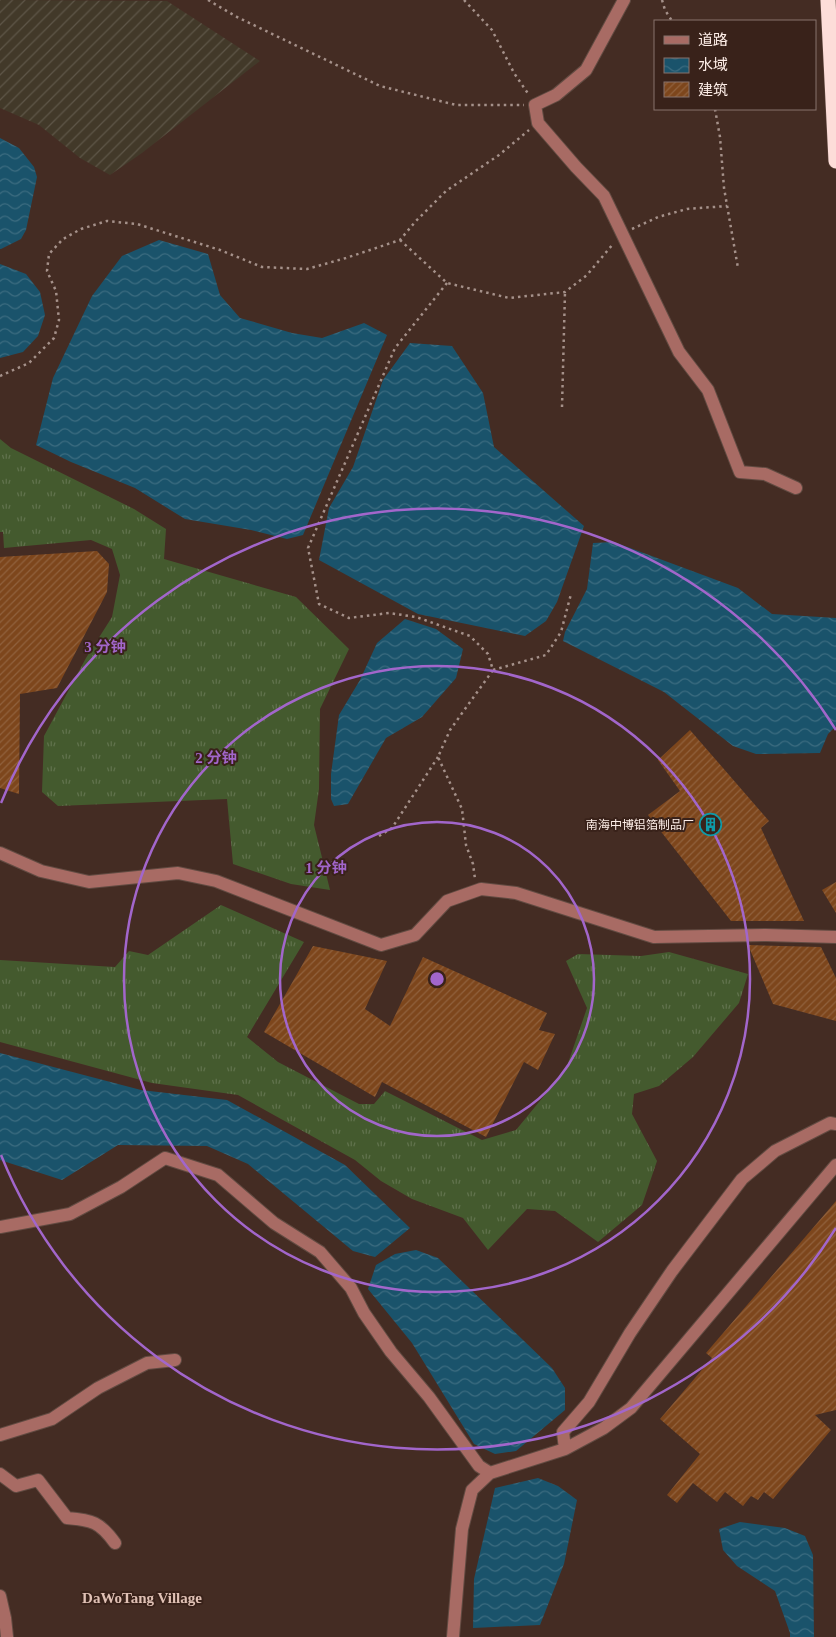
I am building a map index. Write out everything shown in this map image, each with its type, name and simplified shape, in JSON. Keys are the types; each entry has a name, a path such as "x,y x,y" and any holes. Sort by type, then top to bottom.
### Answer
{"highway":[{"path":"828,0 836,162"}],"street":[{"path":"624,0 586,70 556,95 535,105 538,123 604,196 679,352 708,390 740,472 765,474 796,488"},
{"path":"0,854 41,870 89,882 178,873 216,881 381,945 415,935 447,901 481,889 516,892 654,937 766,935 836,937"},
{"path":"565,1450 563,1432 589,1402 630,1332 742,1179 776,1150 830,1124 836,1124"},
{"path":"0,1227 70,1214 121,1187 165,1158 218,1175 274,1223 320,1252 351,1288 364,1313 391,1352 429,1397 479,1466 490,1473"},
{"path":"452,1637 462,1529 472,1490 490,1473 565,1450 604,1428 630,1408 836,1165"},
{"path":"0,1435 52,1419 98,1388 147,1363 175,1360"},
{"path":"0,1474 16,1486 38,1480 67,1518 87,1520 105,1530 115,1543"},
{"path":"0,1596 7,1637"}],"path":[{"path":"208,0 260,28 380,86 456,105 535,105"},
{"path":"464,0 492,30 514,73 535,105"},
{"path":"662,0 665,10 671,20"},
{"path":"715,110 727,206 738,268"},
{"path":"0,376 29,363 54,338 59,320 56,291 46,271 49,254 63,239 81,229 106,221 137,224 220,250 262,267 307,269 400,240 446,191 499,155 538,123"},
{"path":"400,240 447,283 509,298 565,292 587,275 622,234 658,217 687,209 727,206"},
{"path":"447,283 395,348 308,548 319,604 348,618 388,613 416,617 470,636 488,654 493,670"},
{"path":"562,407 565,292"},
{"path":"378,836 392,828 438,758 450,730 493,670 546,655 561,632 571,594"},
{"path":"438,758 462,810 466,845 473,864 477,891"}],"shaded area":[{"path":"0,0 167,1 260,61 142,153 110,175 80,158 39,125 0,108"}],"green space":[{"path":"0,439 11,448 134,509 166,529 164,559 296,597 349,649 320,709 319,789 314,825 330,890 291,884 233,864 227,799 58,806 42,792 44,736 86,658 112,617 120,575 112,549 91,540 4,548 3,532 0,532"},
{"path":"221,905 304,942 247,1037 278,1062 359,1104 374,1104 385,1091 482,1140 516,1130 567,1066 587,1008 566,961 578,954 641,956 669,952 748,974 739,1003 693,1057 659,1086 634,1094 632,1114 657,1161 642,1205 598,1242 555,1211 527,1209 488,1250 463,1218 412,1199 381,1181 355,1160 238,1095 152,1083 0,1042 0,960 115,967 129,951 148,955"}],"water":[{"path":"0,138 19,148 34,167 37,177 26,230 21,239 1,249 0,249"},
{"path":"159,240 208,254 220,295 240,318 292,333 322,338 364,323 387,335 303,535 287,539 251,530 185,519 135,488 71,462 36,445 53,378 92,296 122,256"},
{"path":"0,264 26,274 40,292 45,315 38,336 23,352 0,358"},
{"path":"410,343 452,346 483,393 494,447 584,526 557,602 546,621 525,636 418,614 319,560 329,508 353,467 383,380"},
{"path":"614,542 738,588 772,614 836,618 836,726 828,734 820,753 756,754 733,746 664,692 563,641 565,632 587,589 593,543"},
{"path":"405,619 436,629 463,649 456,678 422,717 386,738 348,804 334,806 331,799 331,774 339,715 360,680 377,643"},
{"path":"0,1053 141,1090 227,1100 345,1165 410,1228 375,1257 353,1251 248,1164 207,1146 118,1145 62,1180 0,1160"},
{"path":"416,1250 438,1258 552,1368 565,1388 565,1410 516,1451 495,1454 474,1444 412,1343 368,1289 376,1265 395,1254"},
{"path":"538,1478 558,1486 577,1500 564,1564 540,1625 473,1628 474,1579 495,1488"},
{"path":"740,1522 785,1528 805,1536 813,1555 814,1637 790,1637 775,1591 737,1566 723,1550 719,1529"}],"building":[{"path":"97,551 109,564 107,592 57,688 20,694 19,794 0,788 0,557"},
{"name":"南海中博铝箔制品厂","path":"690,730 769,821 761,828 804,921 731,921 648,815 680,791 658,760"},
{"path":"836,882 836,913 822,890"},
{"path":"748,945 821,947 836,978 836,1021 773,1004"},
{"path":"313,946 387,961 365,1009 390,1026 423,957 547,1013 539,1030 555,1034 538,1070 524,1062 486,1137 382,1082 375,1097 264,1032"},
{"path":"836,1201 836,1410 815,1415 831,1430 773,1499 764,1492 758,1500 751,1496 743,1506 725,1492 717,1502 693,1483 677,1503 667,1495 700,1454 660,1419 712,1358 706,1353"}],"place":[{"name":"南海中博铝箔制品厂","path":"710,825"}],"district":[{"name":"DaWoTang Village","path":"142,1598"}]}
